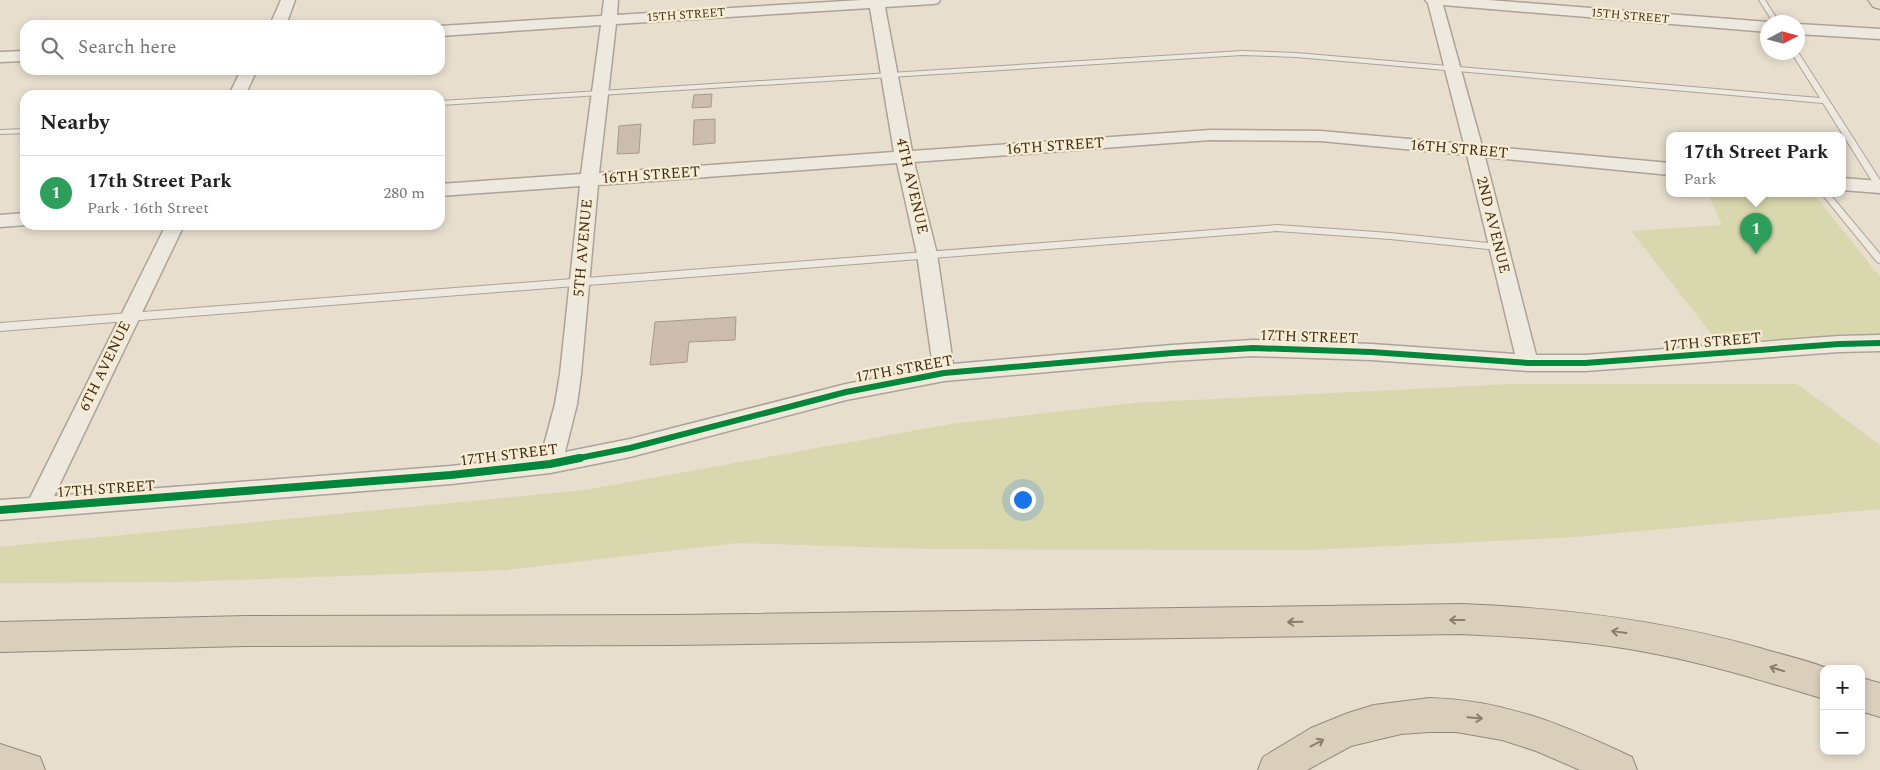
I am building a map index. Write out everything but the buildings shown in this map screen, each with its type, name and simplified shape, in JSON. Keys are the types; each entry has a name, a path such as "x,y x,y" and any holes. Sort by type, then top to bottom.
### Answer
{"highway":[{"path":"0,637 246,632 676,630 1461,620 1554,624 1626,633 1736,656 1820,682"},
{"path":"1865,695 1880,700"},
{"path":"1276,770 1293,757 1319,742 1353,727 1394,717 1436,715 1484,719 1530,732 1582,752 1619,770"},
{"path":"0,762 27,770"}],"street":[{"path":"280,20 288,0"},
{"name":"5TH AVENUE","path":"550,464 559,437 569,391 589,179 611,0"},
{"name":"15TH STREET","path":"445,31 876,2 933,0"},
{"name":"15TH STREET","path":"1433,0 1760,26"},
{"name":"2ND AVENUE","path":"1433,0 1454,69 1528,363"},
{"name":"4TH AVENUE","path":"876,2 904,157 927,254 944,373"},
{"path":"1805,29 1880,34"},
{"path":"0,57 20,56"},
{"path":"239,90 247,75"},
{"name":"16TH STREET","path":"445,190 1210,135 1274,134 1321,136 1666,169"},
{"path":"1846,184 1880,187"},
{"path":"0,221 20,219"},
{"name":"6TH AVENUE","path":"37,507 128,317 172,230"},
{"name":"17TH STREET","path":"0,510 451,475 550,464 630,448 846,392 944,373 1172,353 1253,348 1351,351 1528,363 1613,361 1839,344 1880,343"}],"lane":[{"path":"1762,0 1772,15"},
{"path":"445,103 1242,53 1296,55 1823,101"},
{"path":"1799,60 1844,132"},
{"path":"0,132 20,131"},
{"path":"1846,136 1880,187"},
{"path":"1828,197 1880,260"},
{"path":"0,327 1277,228 1390,236 1498,247"}],"green space":[{"path":"1710,197 1816,197 1880,277 1880,335 1717,341 1631,231 1722,225"},
{"path":"1513,384 1797,384 1880,445 1880,509 1575,537 1308,550 929,549 737,543 506,570 178,582 0,583 0,547 585,490 951,424 1133,403"}],"cycle path":[{"path":"0,510 451,475 550,464 630,448 846,392 944,373 1172,353 1253,348 1371,352 1528,363 1585,363 1839,344 1880,343"}],"place":[{"name":"17th Street Park","path":"1756,254"}]}
